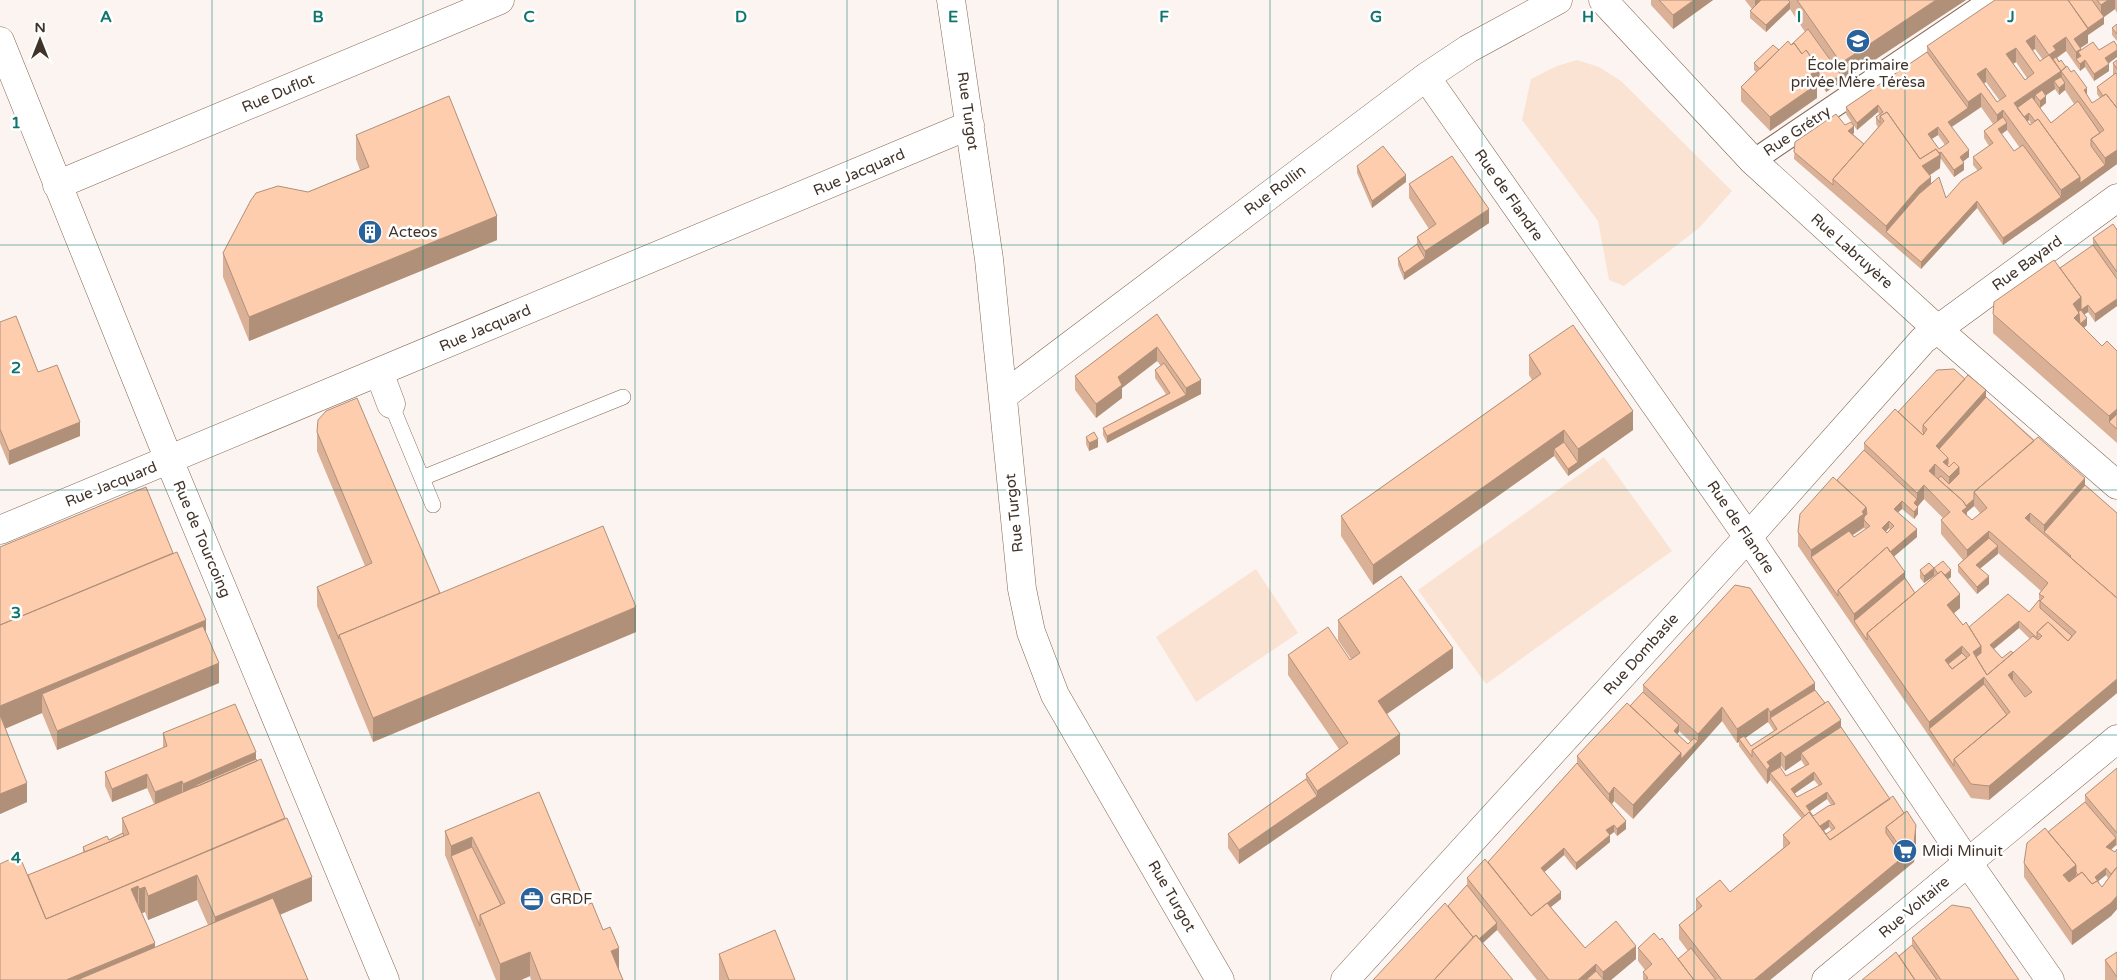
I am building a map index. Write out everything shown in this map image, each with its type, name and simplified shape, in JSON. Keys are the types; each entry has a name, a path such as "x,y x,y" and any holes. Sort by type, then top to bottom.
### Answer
{"street":[{"name":"Rue Duflot","path":"57,185 500,0"},
{"name":"Rue Turgot","path":"951,0 989,259 1022,589 1031,632 1043,669 1055,695 1220,980"},
{"name":"Rue Rollin","path":"1003,396 1426,77 1468,48 1558,0"},
{"name":"Rue Labruyère","path":"1603,0 1753,161 1936,328 2117,485"},
{"name":"Rue Grétry","path":"1753,161 1991,0"},
{"name":"Rue de Tourcoing","path":"0,41 169,460 385,980"},
{"name":"Rue de Flandre","path":"1426,77 1748,537 1968,863 2050,980"},
{"name":"Rue Jacquard","path":"0,530 970,125"},
{"name":"Rue Bayard","path":"1936,328 2117,198"},
{"name":"Rue Dombasle","path":"1345,980 1748,537 1912,351 1936,328"},
{"path":"379,372 391,404"},
{"name":"Rue Voltaire","path":"1826,980 2117,739"}],"lane":[{"path":"422,478 623,397"},
{"path":"391,404 433,505"}],"shaded area":[{"path":"1577,60 1599,67 1621,81 1732,191 1699,228 1624,286 1609,280 1598,221 1522,120 1531,79 1557,66"},
{"path":"1604,457 1672,551 1486,684 1418,590"},
{"path":"1256,569 1298,633 1196,702 1156,637"}],"building":[{"path":"1659,0 1694,0 1673,15"},
{"path":"1761,0 1788,0 1790,2 1766,25 1750,11"},
{"path":"1797,0 1936,0 1841,63"},
{"path":"1995,0 2068,0 2088,29 2074,39 2081,49 2076,52 2066,37 2053,46 2056,50 2049,55 2061,71 2014,103 2030,125 2038,119 2080,177 2061,190 2003,110 1997,115 1981,93 1968,102 1927,46","holes":["2035,35 2049,55 2040,61 2026,41","2016,48 2034,73 2025,80 2006,54","1986,68 2006,96 1997,102 1977,74"]},
{"path":"2068,0 2092,0 2104,17 2088,28"},
{"path":"2097,0 2108,0 2101,5"},
{"path":"2117,24 2117,34 2112,28"},
{"path":"1808,29 1841,75 1826,85 1819,75 1819,68 1806,50 1802,54 1794,43 1792,44"},
{"path":"1788,41 1791,45 1794,43 1802,54 1806,50 1819,68 1811,74 1817,84 1770,117 1741,87"},
{"path":"2114,41 2117,50 2105,58 2109,64 2094,74 2085,60 2080,64 2076,59 2081,56 2078,52 2093,42 2099,50"},
{"path":"1773,45 1779,50 1760,69 1754,63"},
{"path":"1927,52 1968,108 1948,122 1969,150 1960,157 1964,163 1954,170 1941,152 1939,153 1936,149 1920,159 1887,112 1880,116 1880,123 1876,117 1883,112 1878,105 1857,123 1846,107","holes":["1938,127 1949,142 1939,149 1928,134"]},
{"path":"2056,57 2066,67 2061,71 2053,59"},
{"path":"2117,60 2117,69 2113,63"},
{"path":"2067,66 2071,72 2074,70 2087,88 2084,90 2092,103 2106,94 2117,108 2117,150 2105,158 2091,139 2104,130 2061,71"},
{"path":"2116,73 2117,108 2106,94 2103,96 2097,87"},
{"path":"2061,77 2065,83 2059,88 2054,81"},
{"path":"2042,90 2046,96 2040,101 2035,95"},
{"name":"Acteos","path":"449,96 497,216 249,317 223,253 256,193 278,186 308,192 369,167 356,135"},
{"path":"2032,97 2051,123 2078,101 2100,133 2091,139 2091,146 2105,165 2080,183 2080,177 2038,119 2035,121 2029,113 2024,117 2017,108"},
{"path":"1887,112 1920,159 1936,149 1940,155 1922,166 1931,177 1919,187 1886,226 1833,179 1884,121 1880,116"},
{"path":"1836,114 1845,125 1851,122 1854,126 1848,131 1864,144 1833,179 1833,185 1794,152 1795,142"},
{"path":"2003,117 2007,123 1998,129 2014,151 2023,145 2061,197 2003,238 1977,201 1921,262 1886,232 1919,194 1939,177 1946,198 1962,180 1982,168 1973,157 1993,143 1984,131"},
{"path":"1383,146 1406,175 1372,201 1357,166"},
{"path":"1452,156 1489,209 1425,251 1417,237 1436,224 1409,184"},
{"path":"2113,224 2117,230 2117,272 2093,238"},
{"path":"1417,244 1425,258 1404,273 1398,258"},
{"path":"2093,245 2117,279 2117,299 2095,314 2088,305 2081,310 2081,297 2060,268"},
{"path":"2054,260 2081,297 2073,304 2079,313 2074,318 2102,346 2107,341 2117,351 2117,409 2109,416 1993,314 1994,302"},
{"path":"2081,310 2087,318 2080,324 2078,312"},
{"path":"1157,314 1201,380 1186,388 1157,347 1118,377 1122,385 1096,404 1075,376"},
{"path":"16,316 38,372 57,365 80,422 9,451 0,429 0,322"},
{"path":"1573,325 1633,411 1578,449 1564,430 1373,565 1341,516 1541,374 1529,355"},
{"path":"1164,363 1186,395 1107,436 1103,428 1170,393 1155,370"},
{"path":"1954,369 1965,379 1923,425 1923,435 1898,412 1937,370"},
{"path":"1968,375 1986,390 1936,446 1948,458 1943,462 1949,467 1954,462 1959,467 1949,477 1935,464 1929,471 1963,501 1967,507 1962,511 1972,520 1987,508 1974,492 2038,437 2085,478 2044,525 2030,513 2025,518 2117,598 2117,679 1989,786 1971,784 1954,759 2010,712 1984,677 1929,722 1867,633 1941,571 1960,594 1947,605 1963,625 1966,622 1981,646 1973,652 1987,675 2033,636 2038,640 2042,636 2037,632 2048,622 2068,641 2076,632 2040,601 2044,597 2039,594 2048,583 1989,531 1967,550 1941,520 1950,512 1924,485 1917,493 1864,443 1895,409 1923,435 1927,429 1923,425","holes":["1962,646 1970,655 1952,669 1945,660","2013,671 2032,692 2025,697 2008,675"]},
{"path":"1986,397 2034,441 1974,492 1974,499 1966,506 1963,501 1938,479 1941,476 1949,484 1959,474 1959,467 1954,462 1949,467 1947,465 1948,458 1939,449"},
{"path":"357,398 440,593 339,635 339,639 317,587 372,563 317,432 318,420 326,411"},
{"path":"2117,414 2117,429 2109,422"},
{"path":"1094,432 1098,439 1089,443 1086,437"},
{"path":"1564,442 1578,462 1568,469 1554,449"},
{"path":"1864,450 1917,499 1914,503 1918,507 1914,512 1902,501 1894,509 1917,529 1890,552 1887,547 1838,590 1838,596 1811,557 1849,531 1854,537 1870,526 1864,520 1867,514 1866,507 1837,480","holes":["1889,521 1894,526 1887,533 1882,528"]},
{"path":"1833,477 1866,507 1862,512 1864,514 1811,550 1798,532 1800,514"},
{"path":"2085,485 2117,513 2117,598 2044,532"},
{"path":"146,487 173,553 0,625 0,547"},
{"path":"603,526 636,607 373,718 339,635"},
{"path":"1989,538 1998,546 1976,565 1989,576 1977,587 1958,565"},
{"path":"1887,547 1905,572 1854,614 1838,590"},
{"path":"177,552 206,620 0,706 0,625"},
{"path":"1943,561 1951,570 1945,575 1941,571 1938,574 1934,568"},
{"path":"1929,563 1934,568 1924,576 1920,570"},
{"path":"1401,576 1453,648 1378,701 1400,734 1317,791 1306,774 1348,743 1288,655 1328,627 1350,660 1360,653 1338,620"},
{"path":"1905,578 1915,593 1867,633 1867,640 1854,621"},
{"path":"1735,585 1750,588 1815,683 1770,712 1768,708 1737,729 1722,707 1698,734 1643,685"},
{"path":"2008,594 2029,612 2039,600 2040,608 2072,636 2068,641 2048,622 2037,632 2037,638 2019,621 1990,645 2002,658 2011,651 2013,653 1987,675 1976,657 1981,653 1981,646 1969,627"},
{"path":"203,626 219,663 57,731 42,694"},
{"path":"1962,653 1967,658 1952,669 1948,664"},
{"path":"1984,684 2007,715 1954,759 1954,766 1929,729"},
{"path":"1815,690 1825,703 1752,750 1752,757 1739,739 1744,736 1751,746 1777,729 1770,718"},
{"path":"1643,692 1679,725 1674,731 1688,744 1694,738 1698,741 1681,759 1681,753 1630,706"},
{"path":"1828,701 1841,720 1785,757 1781,752 1767,762 1770,766 1767,770 1752,750"},
{"path":"1627,703 1681,753 1633,805 1614,787 1609,794 1577,756"},
{"path":"235,704 256,752 183,784 182,781 155,792 147,774 112,789 105,772 167,746 163,733"},
{"path":"0,715 27,783 0,794"},
{"path":"1841,727 1890,799 1830,840 1809,812 1805,816 1770,773 1780,767 1786,776 1809,764 1801,753","holes":["1814,772 1822,784 1797,797 1791,789","1827,792 1835,804 1828,806 1813,816 1806,806","1829,820 1835,828 1826,834 1820,826"]},
{"path":"256,759 257,761 196,787 196,785"},
{"path":"261,759 285,818 46,919 28,875 129,834 122,818"},
{"path":"1577,763 1626,821 1617,829 1614,825 1606,830 1610,835 1576,863 1564,848 1541,868 1561,892 1531,916 1488,862"},
{"path":"2117,768 2117,833 2085,795"},
{"path":"1306,779 1317,796 1239,850 1228,834"},
{"name":"GRDF","path":"539,792 586,905 592,903 603,930 610,927 619,948 611,951 623,980 541,980 530,952 500,964 480,915 505,903 472,837 451,846 445,831"},
{"path":"1893,796 1904,813 1886,827 1886,833 1903,857 1754,980 1722,980 1679,925 1702,906 1696,899 1720,880 1730,892 1790,843 1783,835 1809,812 1830,840"},
{"path":"2085,802 2116,838 2106,847 2115,852 2117,849 2117,867 2111,874 2106,868 2095,877 2099,883 2097,881 2092,884 2082,872 2078,875 2076,865 2048,832"},
{"path":"1907,811 1916,825 1914,843 1903,851 1886,827"},
{"path":"287,818 312,877 215,917 197,875 148,896 145,887 139,889 138,886 131,889 155,943 66,980 0,980 0,864 19,855 46,919"},
{"path":"2045,828 2076,865 2063,875 2069,882 2082,872 2092,884 2097,881 2102,887 2117,867 2117,896 2111,903 2072,931 2024,863 2027,843"},
{"path":"123,833 124,836 85,852 83,847 107,836 109,840"},
{"path":"472,847 501,905 480,915 480,926 451,856"},
{"path":"1485,859 1531,916 1547,903 1585,948 1616,921 1636,946 1603,972 1596,964 1578,980 1549,980 1467,878"},
{"path":"1467,885 1497,923 1479,939 1476,935 1473,937 1448,906"},
{"path":"273,898 308,980 77,980"},
{"path":"1445,903 1473,937 1434,980 1373,980"},
{"path":"1952,905 1970,908 2019,980 1941,980 1912,938"},
{"path":"775,930 795,980 729,980 719,954"},
{"path":"1654,933 1660,940 1662,938 1694,980 1645,980 1648,978 1643,972 1652,964 1638,948"},
{"path":"1476,935 1513,980 1434,980"},
{"path":"1912,945 1937,980 1915,980 1899,956"},
{"path":"1691,948 1716,980 1694,980 1678,959"},
{"path":"1896,952 1915,980 1862,980"},
{"path":"2117,952 2117,977 2105,960"},
{"path":"1596,971 1604,980 1586,980"}],"place":[{"name":"École primaire privée Mère Térèsa","path":"1858,41"},
{"name":"Acteos","path":"370,232"},
{"name":"Midi Minuit","path":"1905,851"},
{"name":"GRDF","path":"532,899"}]}
